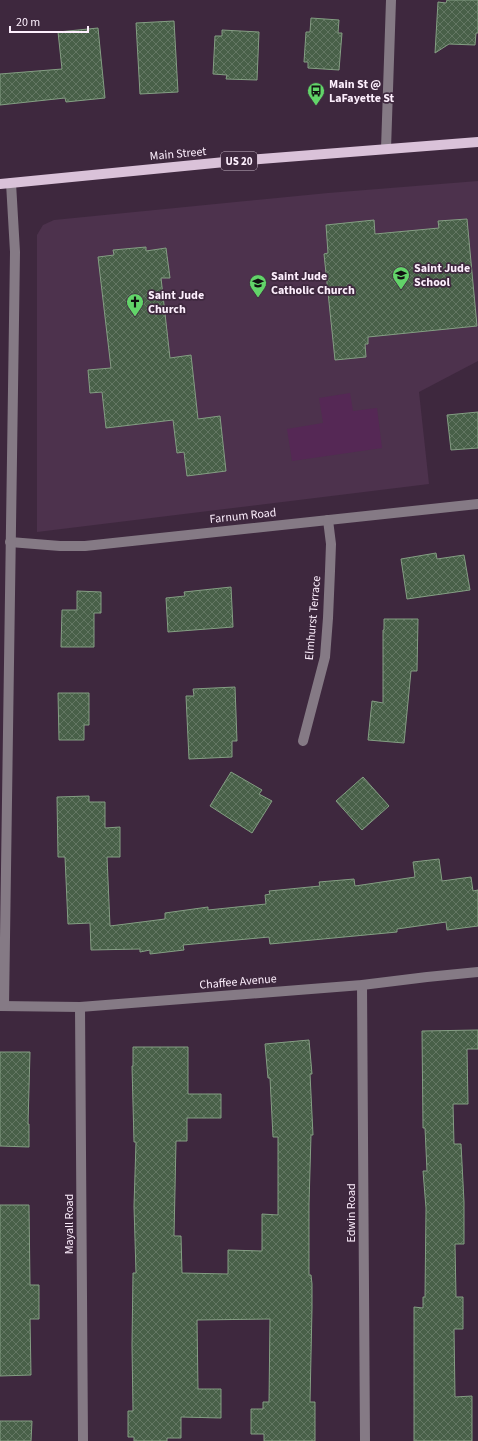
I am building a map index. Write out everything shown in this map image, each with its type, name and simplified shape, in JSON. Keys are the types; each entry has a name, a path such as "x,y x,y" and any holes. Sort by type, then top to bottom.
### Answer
{"main road":[{"name":"Main Street","path":"0,184 236,161 478,142"}],"street":[{"path":"386,149 391,0"},
{"path":"2,1006 16,252 11,182"},
{"name":"Farnum Road","path":"10,542 60,546 85,546 478,504"},
{"name":"Elmhurst Terrace","path":"303,741 325,657 331,544 328,520"},
{"name":"Chaffee Avenue","path":"2,1006 80,1007 362,985 478,972"},
{"name":"Edwin Road","path":"362,985 365,1441"},
{"name":"Mayall Road","path":"80,1007 83,1441"}],"shaded area":[{"name":"Saint Jude Catholic Church","path":"478,181 478,361 419,392 429,484 37,532 37,235 43,225 54,220 328,193"},
{"path":"350,393 353,411 377,408 382,448 292,461 287,429 323,423 319,398"}],"building":[{"path":"447,0 478,0 478,33 476,33 475,45 449,44 435,53 438,2 446,3"},
{"path":"311,18 339,20 338,33 342,33 339,70 308,68 308,62 304,62 306,32 310,32"},
{"path":"174,21 178,92 140,94 136,23"},
{"path":"98,28 105,98 66,102 65,98 0,105 0,74 62,69 58,32"},
{"path":"222,30 259,32 257,80 226,79 227,75 213,74 215,36 222,36"},
{"name":"Saint Jude School","path":"467,219 477,326 368,337 368,344 365,344 366,357 335,360 324,254 328,253 326,225 374,220 375,234 439,228 438,221"},
{"name":"Saint Jude Church","path":"146,247 146,251 166,248 170,278 161,278 170,358 191,355 198,419 220,416 226,471 187,476 184,452 177,453 173,420 106,428 102,392 90,393 88,370 111,368 98,257 114,255 113,250"},
{"path":"478,412 478,448 451,450 447,415"},
{"path":"436,553 437,559 464,555 470,590 407,599 401,559"},
{"path":"231,587 233,627 168,632 166,598 185,596 184,592"},
{"path":"77,591 101,592 101,613 94,613 94,647 61,647 62,610 77,610"},
{"path":"384,619 418,619 417,671 411,671 404,743 368,740 372,701 383,703"},
{"path":"235,687 237,741 232,741 232,757 189,759 186,696 194,696 193,689"},
{"path":"58,693 89,693 89,725 84,725 84,740 59,740"},
{"path":"231,772 262,790 259,794 272,801 252,833 210,806"},
{"path":"363,777 389,806 362,830 336,801"},
{"path":"89,796 89,802 105,802 105,828 120,827 120,857 107,857 110,926 165,919 165,913 208,907 208,910 266,904 265,895 270,894 269,891 320,886 319,882 354,879 355,886 415,877 413,862 439,859 442,881 471,877 473,891 478,890 478,926 447,930 446,922 397,929 397,932 270,944 269,937 183,945 184,950 150,954 150,950 140,952 140,949 91,950 90,923 68,924 65,857 58,857 57,797"},
{"path":"478,1030 478,1049 467,1049 468,1104 453,1104 454,1144 461,1144 464,1202 464,1244 455,1244 456,1297 463,1297 463,1329 454,1329 455,1397 472,1396 472,1441 414,1441 414,1307 423,1308 423,1297 425,1297 426,1208 423,1171 427,1171 425,1128 423,1128 422,1031"},
{"path":"309,1040 312,1074 310,1074 313,1135 311,1135 309,1204 309,1275 311,1275 312,1284 310,1402 315,1402 315,1441 264,1441 264,1434 251,1434 251,1409 263,1409 263,1402 269,1402 270,1319 197,1320 198,1389 221,1389 221,1418 181,1417 181,1438 167,1438 167,1441 134,1441 134,1437 128,1437 128,1411 133,1411 133,1273 136,1273 134,1206 136,1142 134,1142 133,1047 188,1047 188,1094 221,1094 221,1118 187,1118 187,1141 176,1141 174,1236 181,1236 182,1273 228,1274 228,1250 262,1251 262,1214 278,1215 278,1137 273,1137 270,1078 268,1078 265,1044"},
{"path":"0,1052 30,1052 28,1124 29,1147 0,1146"},
{"path":"0,1205 29,1205 30,1285 39,1285 39,1319 30,1319 31,1375 0,1376"},
{"path":"0,1421 32,1421 31,1441 0,1441"}],"place":[{"name":"Main St @ LaFayette St","path":"316,106"},
{"name":"Saint Jude School","path":"401,290"},
{"name":"Saint Jude Catholic Church","path":"258,298"},
{"name":"Saint Jude Church","path":"135,317"}]}
